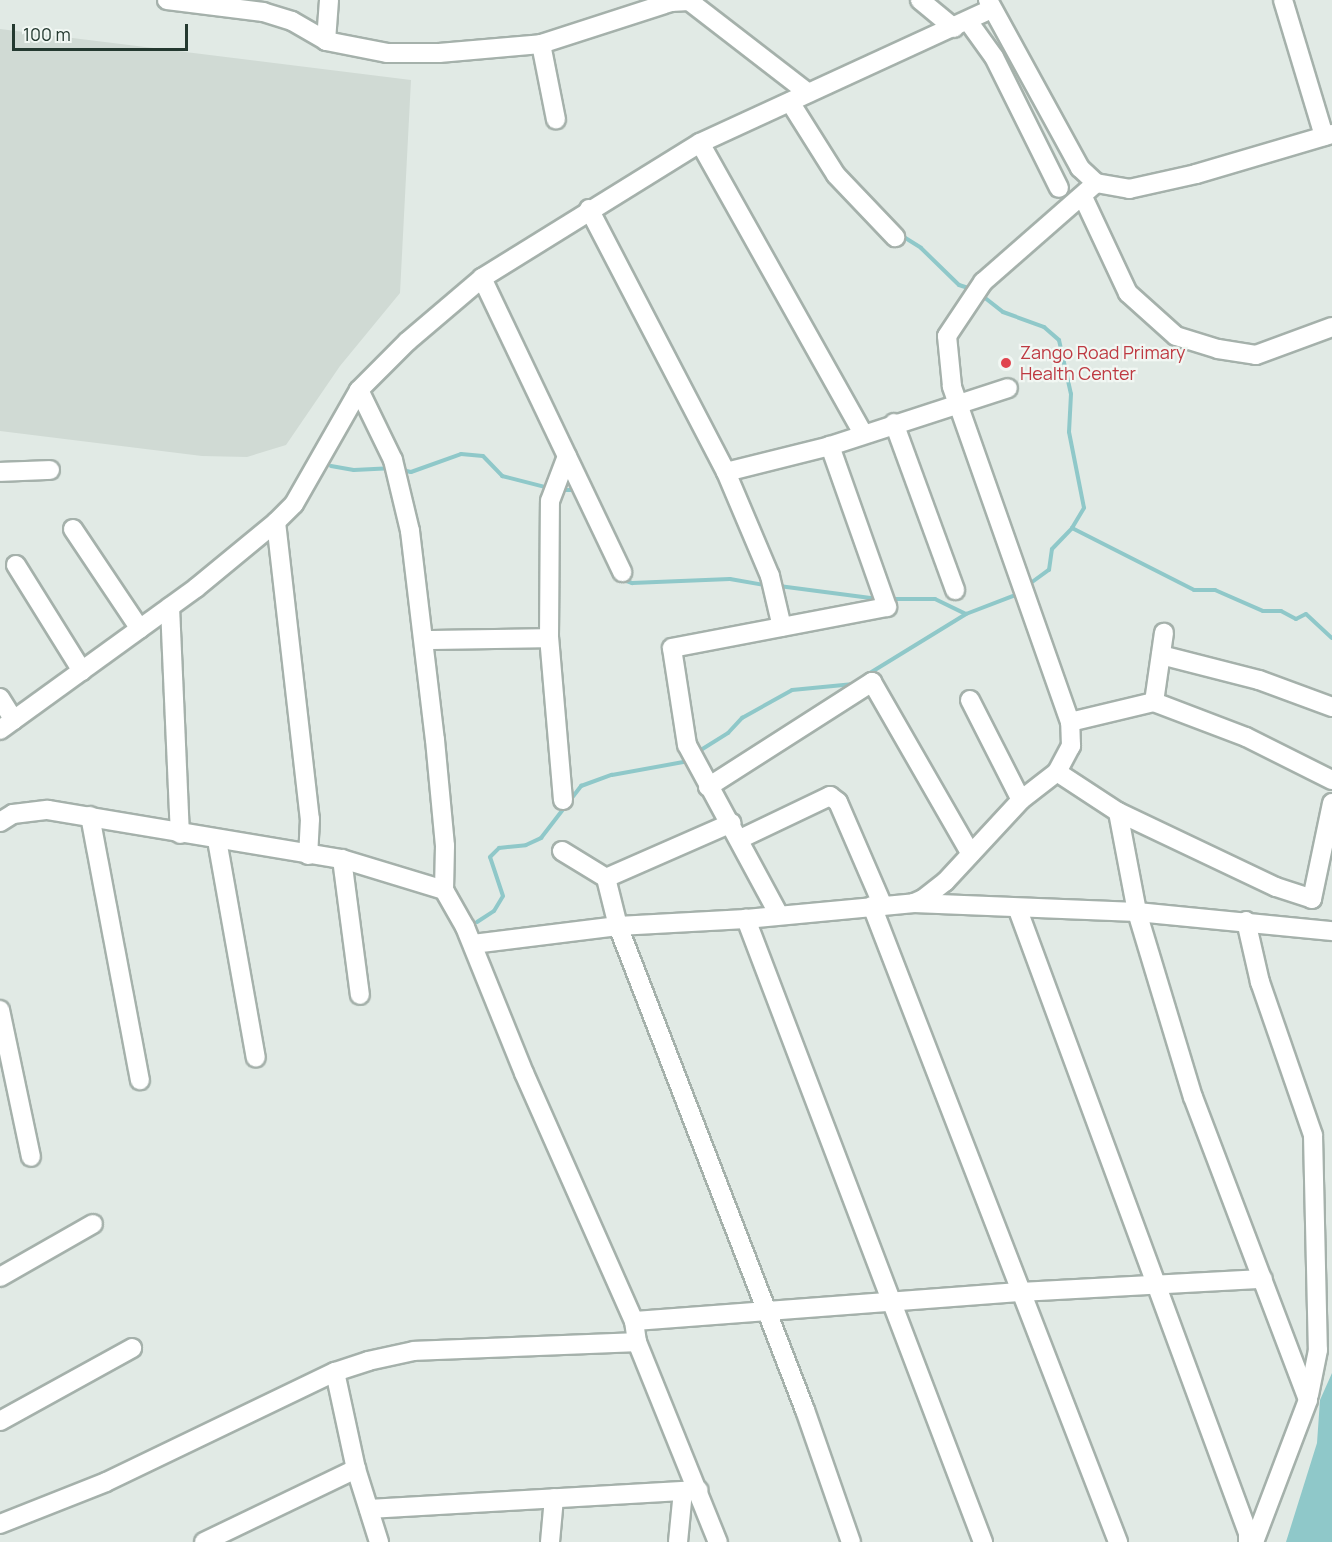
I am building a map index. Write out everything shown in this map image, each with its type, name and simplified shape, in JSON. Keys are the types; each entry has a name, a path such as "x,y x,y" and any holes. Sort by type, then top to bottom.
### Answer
{"street":[{"path":"166,0 263,12 292,21 326,41 387,53 439,54 541,44 671,2 691,1 808,93"},
{"path":"326,41 329,0"},
{"path":"920,0 961,24 994,57 1059,188"},
{"path":"0,698 7,725 170,607 276,522 294,504 358,390 482,278 589,209 700,143 961,24 990,4 1080,168 1096,183 1129,189 1328,135 1283,0"},
{"path":"541,44 556,120"},
{"path":"790,102 836,175 895,237"},
{"path":"700,143 863,434"},
{"path":"914,903 945,882 1021,800 1058,772 1071,746 1070,722 1026,603 947,366 947,336 970,296 983,282 1083,197 1096,183"},
{"path":"1083,197 1128,293 1176,336 1218,349 1256,355 1332,327"},
{"path":"589,209 726,472 770,576 782,627"},
{"path":"482,278 622,572"},
{"path":"726,472 830,446 958,401 1008,388"},
{"path":"358,390 398,477 410,531 425,640 445,846 444,890 473,944 524,1073 634,1321 638,1342 691,1491 718,1542"},
{"path":"894,423 955,590"},
{"path":"779,915 740,839 708,787 687,744 672,648 887,607 830,446"},
{"path":"563,800 549,638 550,501 567,456"},
{"path":"0,472 50,470"},
{"path":"276,522 310,819 308,855"},
{"path":"73,529 140,630"},
{"path":"16,565 82,671"},
{"path":"170,607 180,834"},
{"path":"1154,702 1164,633"},
{"path":"425,640 549,638"},
{"path":"1161,655 1259,680 1332,707"},
{"path":"708,787 872,682 971,854"},
{"path":"970,700 1021,800"},
{"path":"1070,722 1154,702 1246,737 1332,780"},
{"path":"1058,772 1118,812 1276,887 1312,899 1332,803"},
{"path":"740,839 830,796 838,802 1020,1292 1118,1542"},
{"path":"0,822 13,814 48,810 90,816 180,834 342,859 444,890"},
{"path":"1118,812 1137,912 1193,1097 1308,1400"},
{"path":"90,816 140,1080"},
{"path":"606,878 731,823"},
{"path":"217,840 256,1058"},
{"path":"562,851 606,878 618,926 767,1312 851,1542"},
{"path":"342,859 360,995"},
{"path":"473,944 618,926 746,919 914,903 1018,910 1137,912 1332,931"},
{"path":"1018,910 1248,1533 1248,1542"},
{"path":"746,919 983,1542"},
{"path":"1246,921 1260,982 1313,1135 1318,1350 1308,1400 1254,1542"},
{"path":"0,1010 31,1157"},
{"path":"0,1277 93,1224"},
{"path":"634,1321 1020,1292 1263,1279"},
{"path":"0,1524 106,1482 335,1372 414,1351 638,1342"},
{"path":"0,1421 132,1348"},
{"path":"335,1372 356,1469 379,1542"},
{"path":"204,1542 356,1469"},
{"path":"369,1509 691,1491"},
{"path":"678,1542 691,1491"},
{"path":"550,1542 554,1498"}],"shaded area":[{"path":"0,29 411,80 400,293 340,366 286,445 247,457 202,456 0,431"}],"water":[{"path":"1332,1373 1332,1542 1286,1542 1317,1443 1320,1400"}],"waterway":[{"path":"803,105 813,122"},
{"path":"899,234 921,248 959,285 971,289"},
{"path":"980,294 1003,312 1044,327 1059,340 1071,394 1069,432 1084,508 1072,528"},
{"path":"402,470 411,472 461,454 483,456 502,476 549,488"},
{"path":"331,466 354,470 389,468"},
{"path":"559,490 578,490"},
{"path":"1028,585 1049,570 1052,549 1072,528 1194,590 1215,590 1263,611 1281,611 1296,619 1306,614 1332,638"},
{"path":"621,579 632,583 730,579 763,585"},
{"path":"779,586 878,599"},
{"path":"865,676 966,614 1018,594"},
{"path":"892,599 935,599 966,614"},
{"path":"696,753 728,733 742,718 792,690 854,684"},
{"path":"477,922 494,911 503,896 490,857 499,848 526,845 541,838 581,786 612,775 689,761"}],"place":[{"name":"Zango Road Primary Health Center","path":"1006,363"}]}
